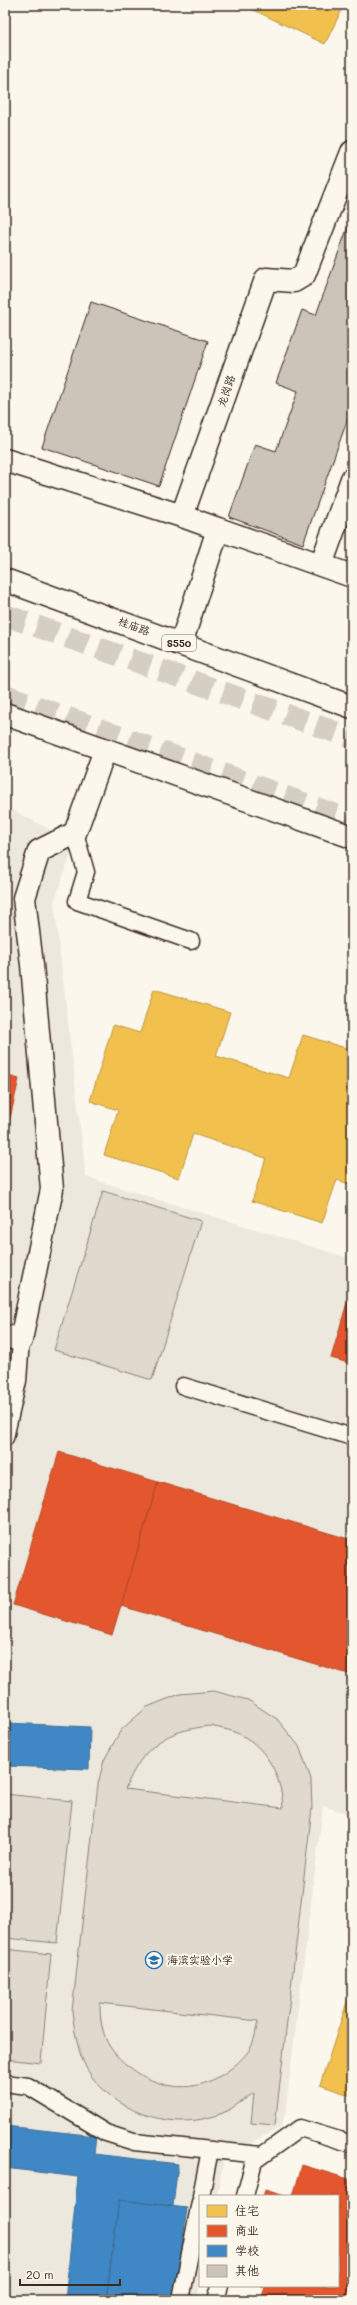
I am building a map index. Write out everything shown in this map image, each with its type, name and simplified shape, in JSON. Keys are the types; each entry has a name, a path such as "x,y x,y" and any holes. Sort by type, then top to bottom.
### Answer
{"street":[{"name":"龙岗路","path":"182,516 266,279 294,281 304,275 352,152"},
{"path":"5,460 182,516 352,576"},
{"path":"321,565 352,479"},
{"path":"181,644 218,529"},
{"name":"桂庙路","path":"5,580 352,707"},
{"path":"5,714 352,838"},
{"path":"13,1338 52,1189 32,965 24,898 39,851 75,833 106,750"}],"lane":[{"path":"75,833 86,872 77,902 191,941"},
{"path":"5,1438 18,1381 13,1338"},
{"path":"183,1386 352,1437"},
{"path":"5,2084 28,2086 106,2133 134,2142 261,2155"},
{"path":"245,2195 254,2162 261,2155 300,2128 352,2144"},
{"path":"201,2195 210,2150"},
{"path":"181,2300 199,2207"},
{"path":"216,2300 220,2287"}],"shaded area":[{"path":"5,806 75,843 54,902 86,1177 352,1259 352,1815 323,1806 285,2115 280,2128 232,2152 224,2159 217,2195 199,2195 200,2287 197,2300 5,2300"},
{"path":"103,1191 201,1221 152,1380 54,1350"},
{"path":"214,1691 248,1700 277,1719 299,1746 311,1779 312,1808 275,2125 251,2123 254,2093 227,2111 205,2119 187,2121 169,2120 152,2117 135,2111 104,2091 92,2077 83,2062 76,2037 72,2011 98,1784 104,1760 121,1730 147,1707 180,1694","holes":["210,1726 231,1731 245,1737 263,1752 270,1762 279,1784 283,1808 125,1789 140,1762 148,1751 157,1743 180,1732","100,2003 258,2021 252,2045 242,2059 232,2068 216,2078 204,2083 178,2087 165,2085 139,2074 118,2057 109,2046 104,2035 101,2021"]},
{"path":"5,1794 72,1801 57,1943 5,1938"},
{"path":"5,1949 51,1954 41,2063 5,2059"}],"building: 住宅":[{"path":"243,5 344,5 325,44"},
{"path":"154,989 230,1012 216,1056 289,1078 303,1035 352,1050 352,1185 337,1180 322,1223 252,1201 266,1158 193,1134 179,1178 104,1155 118,1110 90,1101 113,1025 140,1033"},
{"path":"352,1987 352,2096 320,2085"},
{"path":"316,2172 352,2182 352,2300 280,2300 284,2287 339,2287 339,2195 309,2195"}],"building: 商业":[{"path":"5,1075 19,1079 5,1140"},
{"path":"350,1292 352,1292 352,1364 331,1358"},
{"path":"59,1452 158,1482 112,1635 13,1605"},
{"path":"158,1482 352,1540 352,1675 121,1606"},
{"path":"352,1776 352,1787 349,1786"},
{"path":"302,2165 352,2180 352,2300 261,2300 265,2287 339,2287 339,2195 293,2195"},
{"path":"265,2190 282,2195 263,2195"}],"building: 学校":[{"path":"8,1723 90,1727 89,1769 6,1766"},
{"path":"5,2126 96,2136 94,2154 178,2164 173,2206 119,2200 106,2300 65,2300 78,2177 5,2168"},
{"path":"119,2200 187,2208 175,2300 106,2300"}],"building: 其他":[{"path":"351,218 352,407 303,544 229,517 255,444 276,451 298,391 276,383 302,310 316,315"},
{"path":"91,302 208,341 159,486 42,447"}],"tunnel":[{"path":"5,615 352,738"},
{"path":"5,695 352,821"}],"place":[{"name":"海滨实验小学","path":"154,1960"}]}
